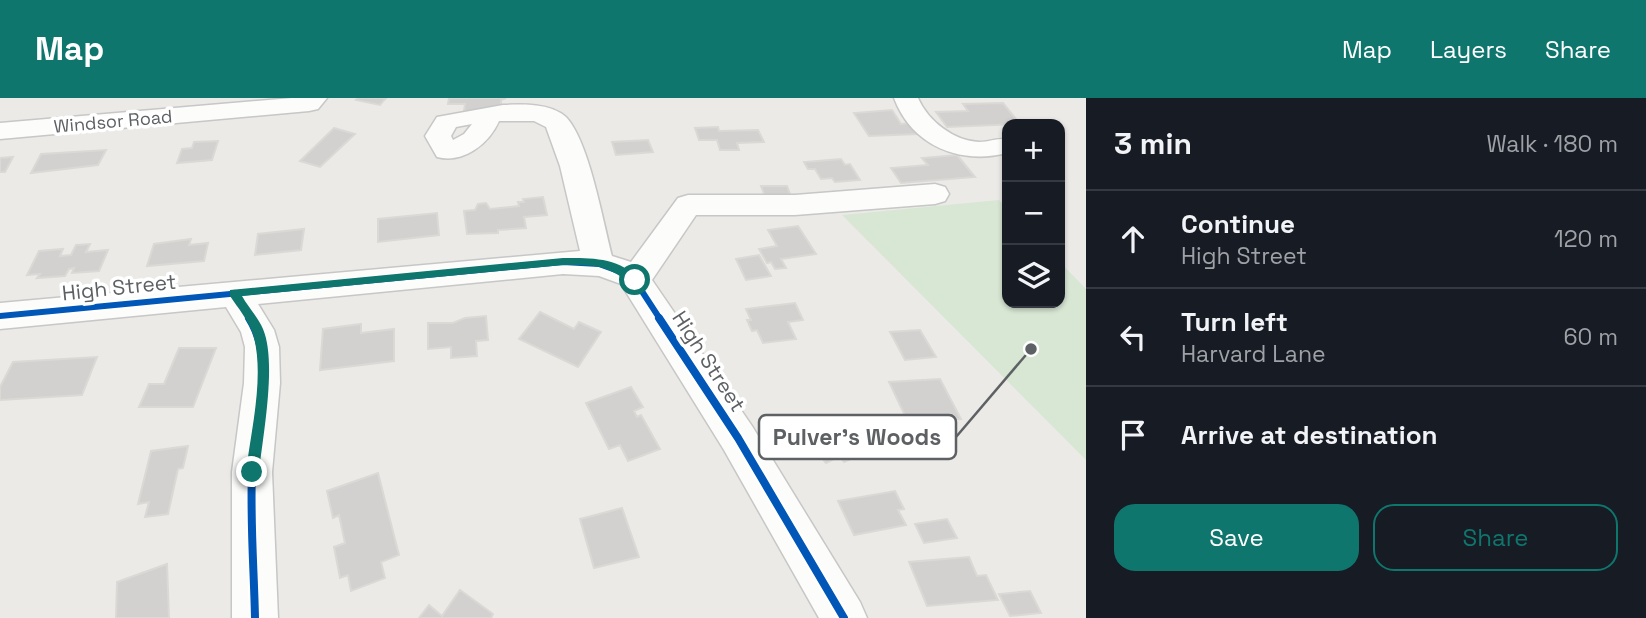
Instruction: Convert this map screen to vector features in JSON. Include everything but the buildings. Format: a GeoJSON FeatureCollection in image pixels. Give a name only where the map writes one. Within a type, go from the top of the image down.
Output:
{"type":"FeatureCollection","features":[{"type":"Feature","properties":{"kind":"street"},"geometry":{"type":"LineString","coordinates":[[107,121],[117,98]]}},
{"type":"Feature","properties":{"kind":"street"},"geometry":{"type":"LineString","coordinates":[[906,98],[910,109],[943,140],[972,150],[1002,146]]}},
{"type":"Feature","properties":{"kind":"street","name":"Windsor Road"},"geometry":{"type":"LineString","coordinates":[[0,131],[312,101]]}},
{"type":"Feature","properties":{"kind":"street"},"geometry":{"type":"LineString","coordinates":[[488,115],[540,114],[556,122],[566,140],[597,262]]}},
{"type":"Feature","properties":{"kind":"street"},"geometry":{"type":"LineString","coordinates":[[635,280],[688,205],[795,205],[935,194]]}},
{"type":"Feature","properties":{"kind":"street","name":"High Street"},"geometry":{"type":"LineString","coordinates":[[0,316],[563,262],[597,262],[614,266],[635,280],[738,438],[845,618]]}},
{"type":"Feature","properties":{"kind":"street"},"geometry":{"type":"LineString","coordinates":[[234,293],[257,330],[261,347],[262,383],[252,472],[255,618]]}},
{"type":"Feature","properties":{"kind":"green space"},"geometry":{"type":"Polygon","coordinates":[[[999,200],[1002,203],[1002,308],[1065,308],[1065,267],[1086,289],[1086,460],[842,215],[999,200]]]}},
{"type":"Feature","properties":{"kind":"cycle path"},"geometry":{"type":"LineString","coordinates":[[0,316],[563,262],[591,263],[615,268],[632,276],[738,438],[844,618]]}},
{"type":"Feature","properties":{"kind":"cycle path"},"geometry":{"type":"LineString","coordinates":[[234,293],[257,330],[262,347],[262,383],[252,472],[255,618]]}},
{"type":"Feature","properties":{"kind":"place","name":"Pulver's Woods"},"geometry":{"type":"Point","coordinates":[1031,349]}},
{"type":"Feature","properties":{"kind":"route"},"geometry":{"type":"LineString","coordinates":[[252,472],[262,383],[261,347],[257,330],[234,293],[563,262],[597,262],[614,266],[635,280]]}}]}
